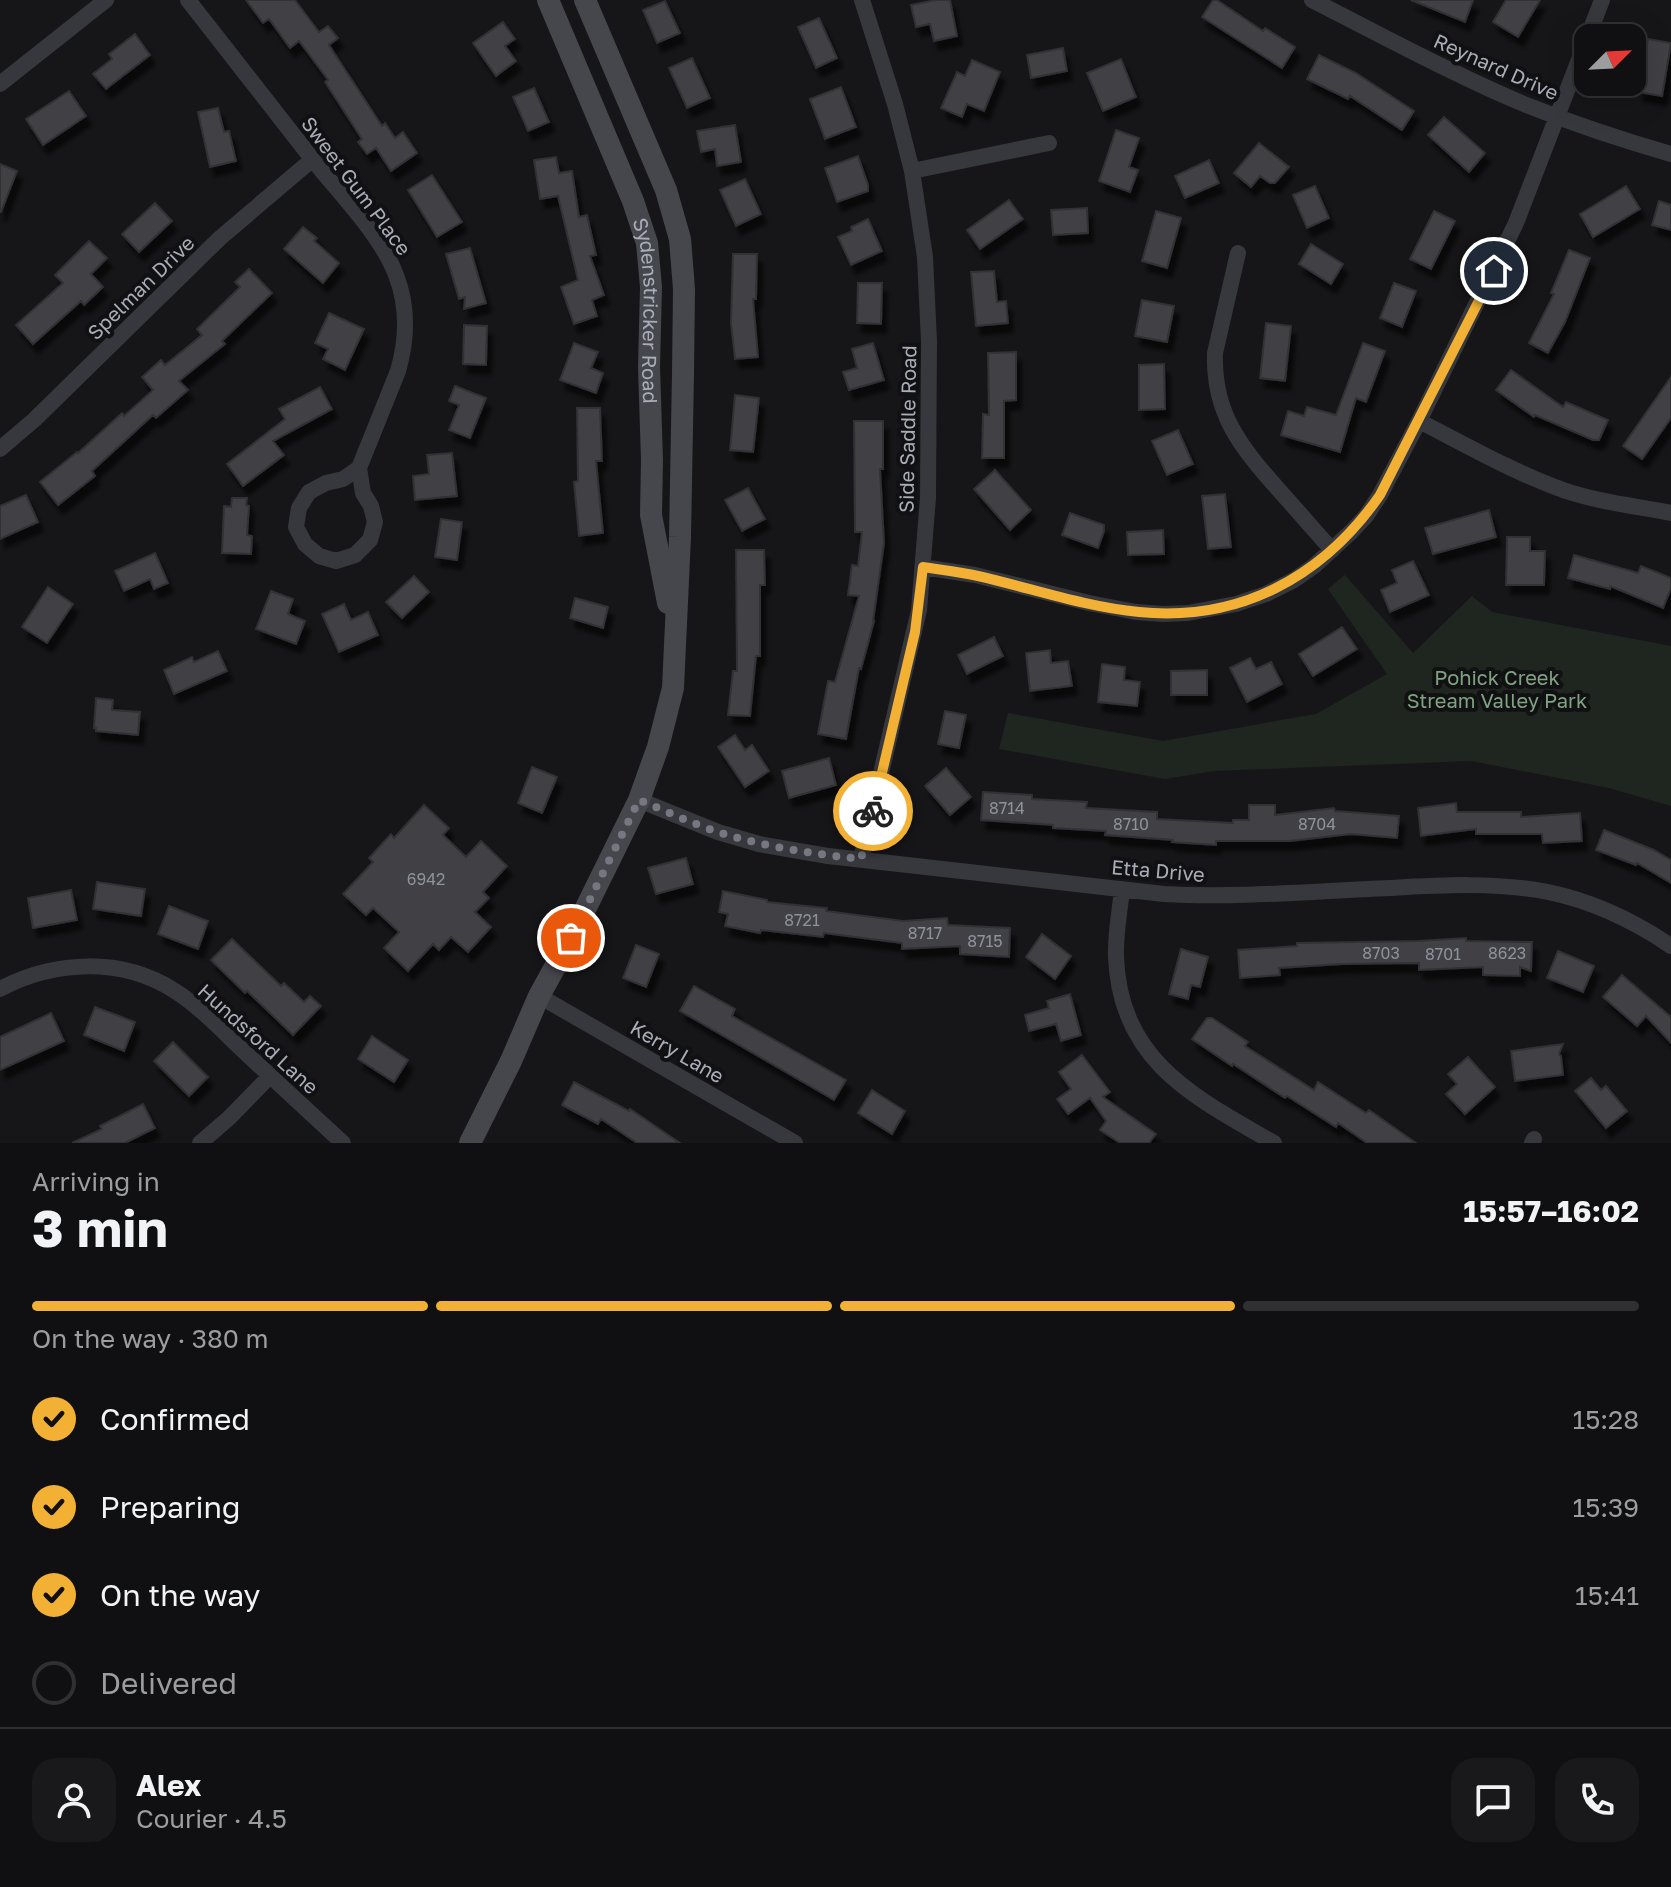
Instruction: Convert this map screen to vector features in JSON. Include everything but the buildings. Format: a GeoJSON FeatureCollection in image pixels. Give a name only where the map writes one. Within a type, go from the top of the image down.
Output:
{"type":"FeatureCollection","features":[{"type":"Feature","properties":{"kind":"main road","name":"Sydenstricker Road"},"geometry":{"type":"LineString","coordinates":[[548,0],[628,187],[647,243],[651,287],[651,515],[674,640]]}},
{"type":"Feature","properties":{"kind":"main road","name":"Sydenstricker Road"},"geometry":{"type":"LineString","coordinates":[[470,1143],[539,996],[639,800],[658,747],[673,688],[684,345],[680,239],[666,190],[585,0]]}},
{"type":"Feature","properties":{"kind":"street"},"geometry":{"type":"LineString","coordinates":[[0,84],[106,0]]}},
{"type":"Feature","properties":{"kind":"street","name":"Sweet Gum Place"},"geometry":{"type":"LineString","coordinates":[[188,0],[383,249],[397,276],[404,310],[405,340],[398,371],[359,468]]}},
{"type":"Feature","properties":{"kind":"street","name":"Side Saddle Road"},"geometry":{"type":"LineString","coordinates":[[861,859],[915,632],[928,498],[929,341],[925,257],[912,171],[895,104],[862,0]]}},
{"type":"Feature","properties":{"kind":"street","name":"Reynard Drive"},"geometry":{"type":"LineString","coordinates":[[1312,0],[1526,104],[1620,139],[1671,154]]}},
{"type":"Feature","properties":{"kind":"street"},"geometry":{"type":"LineString","coordinates":[[923,567],[975,575],[1136,612],[1188,613],[1236,604],[1266,594],[1294,580],[1332,550],[1366,516],[1419,421],[1516,223],[1602,0]]}},
{"type":"Feature","properties":{"kind":"street"},"geometry":{"type":"LineString","coordinates":[[912,171],[1049,143]]}},
{"type":"Feature","properties":{"kind":"street","name":"Spelman Drive"},"geometry":{"type":"LineString","coordinates":[[0,449],[34,420],[220,238],[313,159]]}},
{"type":"Feature","properties":{"kind":"street"},"geometry":{"type":"LineString","coordinates":[[1238,253],[1215,353],[1216,382],[1222,405],[1232,430],[1244,448],[1332,550]]}},
{"type":"Feature","properties":{"kind":"street"},"geometry":{"type":"LineString","coordinates":[[1419,421],[1503,464],[1565,491],[1671,513]]}},
{"type":"Feature","properties":{"kind":"street"},"geometry":{"type":"LineString","coordinates":[[359,468],[363,493],[371,506],[375,522],[370,540],[355,555],[336,561],[319,556],[305,544],[296,527],[299,508],[309,492],[343,479],[359,468]]}},
{"type":"Feature","properties":{"kind":"street","name":"Etta Drive"},"geometry":{"type":"LineString","coordinates":[[639,800],[718,832],[759,844],[828,856],[1164,894],[1207,896],[1463,884],[1524,888],[1602,909],[1671,946]]}},
{"type":"Feature","properties":{"kind":"street"},"geometry":{"type":"LineString","coordinates":[[1122,889],[1117,972],[1126,1012],[1141,1041],[1161,1067],[1183,1088],[1271,1142]]}},
{"type":"Feature","properties":{"kind":"street","name":"Hundsford Lane"},"geometry":{"type":"LineString","coordinates":[[0,989],[34,974],[58,968],[86,966],[146,976],[193,1005],[343,1143]]}},
{"type":"Feature","properties":{"kind":"street","name":"Kerry Lane"},"geometry":{"type":"LineString","coordinates":[[539,996],[795,1143]]}},
{"type":"Feature","properties":{"kind":"street"},"geometry":{"type":"LineString","coordinates":[[200,1143],[270,1076]]}},
{"type":"Feature","properties":{"kind":"green space","name":"Pohick Creek Stream Valley Park"},"geometry":{"type":"Polygon","coordinates":[[[1345,575],[1413,653],[1472,596],[1492,612],[1671,646],[1671,806],[1609,788],[1471,761],[1214,771],[1165,779],[999,749],[1008,713],[1163,741],[1316,714],[1387,674],[1328,589],[1345,575]]]}},
{"type":"Feature","properties":{"kind":"way so far"},"geometry":{"type":"LineString","coordinates":[[571,938],[639,800],[718,832],[759,844],[861,859],[873,811]]}},
{"type":"Feature","properties":{"kind":"route"},"geometry":{"type":"LineString","coordinates":[[873,811],[915,632],[923,567],[975,575],[1089,603],[1163,614],[1210,610],[1236,604],[1294,580],[1351,532],[1380,495],[1494,271]]}}]}
